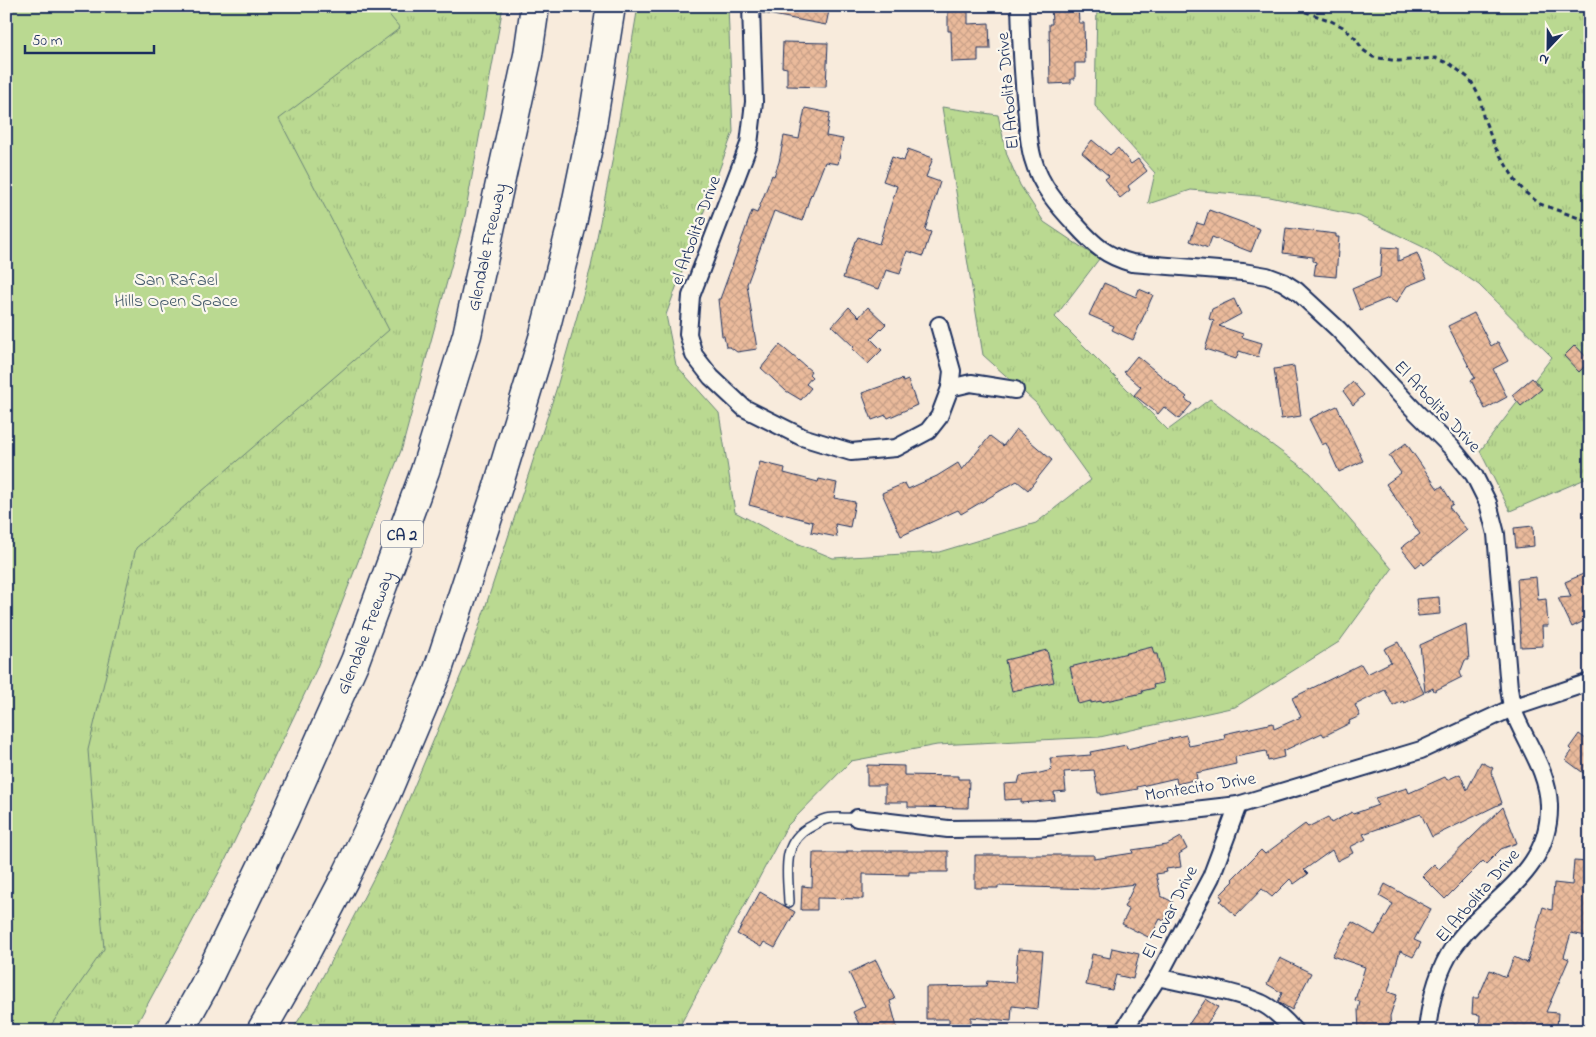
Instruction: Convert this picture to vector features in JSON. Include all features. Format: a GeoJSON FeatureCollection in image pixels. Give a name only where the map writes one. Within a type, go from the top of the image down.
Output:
{"type":"FeatureCollection","features":[{"type":"Feature","properties":{"kind":"highway","name":"Glendale Freeway"},"geometry":{"type":"LineString","coordinates":[[179,1031],[204,986],[284,820],[355,661],[425,471],[467,335],[528,55],[535,6]]}},
{"type":"Feature","properties":{"kind":"highway"},"geometry":{"type":"LineString","coordinates":[[261,1031],[304,956],[345,878],[386,794],[436,673],[496,493],[543,338],[572,224],[591,132],[611,6]]}},
{"type":"Feature","properties":{"kind":"street","name":"el Arbolita Drive"},"geometry":{"type":"LineString","coordinates":[[751,6],[754,102],[749,144],[691,296],[688,334],[694,355],[710,377],[744,408],[802,437],[851,452],[896,448],[928,432],[939,417],[950,388],[952,371],[939,325]]}},
{"type":"Feature","properties":{"kind":"street","name":"El Arbolita Drive"},"geometry":{"type":"LineString","coordinates":[[1020,6],[1024,87],[1032,158],[1040,177],[1052,197],[1089,240],[1103,252],[1117,259],[1132,263],[1243,272],[1267,276],[1283,282],[1297,291],[1338,329],[1452,448],[1472,472],[1488,503],[1496,534],[1512,708],[1547,784],[1549,808],[1546,837],[1533,863],[1519,880],[1474,923],[1454,947],[1445,962],[1440,976],[1430,1008],[1427,1031]]}},
{"type":"Feature","properties":{"kind":"street"},"geometry":{"type":"LineString","coordinates":[[950,388],[971,383],[1015,390]]}},
{"type":"Feature","properties":{"kind":"street","name":"Montecito Drive"},"geometry":{"type":"LineString","coordinates":[[857,818],[948,829],[1037,828],[1238,805],[1421,750],[1512,708],[1590,682]]}},
{"type":"Feature","properties":{"kind":"street","name":"El Tovar Drive"},"geometry":{"type":"LineString","coordinates":[[1123,1031],[1158,977],[1211,877],[1238,805]]}},
{"type":"Feature","properties":{"kind":"street"},"geometry":{"type":"LineString","coordinates":[[1158,977],[1232,994],[1262,1004],[1289,1024],[1294,1031]]}},
{"type":"Feature","properties":{"kind":"lane"},"geometry":{"type":"LineString","coordinates":[[789,902],[788,857],[794,840],[806,829],[826,819],[857,818]]}},
{"type":"Feature","properties":{"kind":"path"},"geometry":{"type":"LineString","coordinates":[[1288,6],[1329,20],[1343,27],[1355,38],[1363,50],[1373,57],[1398,61],[1435,58],[1450,64],[1470,80],[1480,100],[1483,116],[1495,148],[1517,183],[1540,204],[1590,222]]}},
{"type":"Feature","properties":{"kind":"green space"},"geometry":{"type":"Polygon","coordinates":[[[6,6],[503,6],[465,215],[402,448],[316,670],[223,865],[133,1031],[6,1031],[6,6]]]}},
{"type":"Feature","properties":{"kind":"green space","name":"San Rafael Hills Open Space"},"geometry":{"type":"Polygon","coordinates":[[[6,6],[382,6],[400,28],[279,119],[389,330],[136,548],[88,750],[104,949],[47,1031],[6,1031],[6,6]]]}},
{"type":"Feature","properties":{"kind":"green space"},"geometry":{"type":"Polygon","coordinates":[[[638,6],[728,6],[733,132],[666,315],[676,365],[719,413],[735,512],[780,536],[833,558],[939,552],[1036,523],[1091,480],[1036,403],[983,355],[942,107],[998,115],[1007,155],[1020,185],[1044,222],[1099,259],[1055,317],[1168,430],[1210,399],[1310,473],[1392,569],[1339,642],[1235,707],[1100,737],[937,745],[851,761],[787,826],[677,1031],[292,1031],[309,1003],[384,858],[471,651],[556,390],[591,267],[612,162],[638,6]]]}},
{"type":"Feature","properties":{"kind":"green space"},"geometry":{"type":"Polygon","coordinates":[[[1097,6],[1590,6],[1590,477],[1510,511],[1480,451],[1552,357],[1479,285],[1423,247],[1359,216],[1270,197],[1191,190],[1148,204],[1155,173],[1095,106],[1097,6]]]}},
{"type":"Feature","properties":{"kind":"building"},"geometry":{"type":"Polygon","coordinates":[[[763,6],[830,6],[826,25],[762,13],[763,6]]]}},
{"type":"Feature","properties":{"kind":"building"},"geometry":{"type":"Polygon","coordinates":[[[1051,6],[1078,6],[1079,23],[1084,23],[1085,63],[1075,63],[1075,79],[1071,79],[1071,83],[1050,84],[1049,24],[1052,24],[1051,6]]]}},
{"type":"Feature","properties":{"kind":"building"},"geometry":{"type":"Polygon","coordinates":[[[948,10],[968,10],[968,24],[989,23],[990,49],[978,49],[978,61],[952,62],[951,31],[948,31],[948,10]]]}},
{"type":"Feature","properties":{"kind":"building"},"geometry":{"type":"Polygon","coordinates":[[[783,42],[828,43],[826,87],[787,86],[787,68],[782,67],[783,42]]]}},
{"type":"Feature","properties":{"kind":"building"},"geometry":{"type":"Polygon","coordinates":[[[805,108],[830,113],[826,136],[843,139],[838,164],[825,162],[802,221],[774,211],[747,284],[757,349],[737,352],[730,347],[726,347],[724,336],[722,336],[718,299],[720,299],[752,211],[757,213],[772,175],[774,176],[784,136],[799,139],[805,108]]]}},
{"type":"Feature","properties":{"kind":"building"},"geometry":{"type":"Polygon","coordinates":[[[1092,140],[1110,155],[1118,148],[1131,164],[1138,159],[1147,171],[1128,186],[1130,190],[1120,198],[1105,179],[1109,176],[1082,153],[1092,140]]]}},
{"type":"Feature","properties":{"kind":"building"},"geometry":{"type":"Polygon","coordinates":[[[908,149],[933,158],[926,177],[940,182],[925,230],[931,232],[923,256],[907,251],[900,274],[886,270],[879,289],[843,278],[858,237],[879,244],[897,186],[883,181],[892,157],[904,161],[908,149]]]}},
{"type":"Feature","properties":{"kind":"building"},"geometry":{"type":"Polygon","coordinates":[[[1209,210],[1260,229],[1251,252],[1212,237],[1208,248],[1190,241],[1197,223],[1204,225],[1209,210]]]}},
{"type":"Feature","properties":{"kind":"building"},"geometry":{"type":"Polygon","coordinates":[[[1286,228],[1336,234],[1336,237],[1339,237],[1336,277],[1314,275],[1316,262],[1313,261],[1313,257],[1283,253],[1286,228]]]}},
{"type":"Feature","properties":{"kind":"building"},"geometry":{"type":"Polygon","coordinates":[[[1382,247],[1398,248],[1398,261],[1417,253],[1427,278],[1407,286],[1396,303],[1389,298],[1360,310],[1352,289],[1380,277],[1382,247]]]}},
{"type":"Feature","properties":{"kind":"building"},"geometry":{"type":"Polygon","coordinates":[[[1104,283],[1136,297],[1139,289],[1153,295],[1133,340],[1112,330],[1114,326],[1089,315],[1104,283]]]}},
{"type":"Feature","properties":{"kind":"building"},"geometry":{"type":"Polygon","coordinates":[[[1234,299],[1241,314],[1219,326],[1243,334],[1242,337],[1262,343],[1258,357],[1239,351],[1236,359],[1205,349],[1214,321],[1209,319],[1212,309],[1234,299]]]}},
{"type":"Feature","properties":{"kind":"building"},"geometry":{"type":"Polygon","coordinates":[[[849,307],[859,317],[868,307],[886,324],[871,339],[882,350],[868,364],[852,349],[854,347],[832,326],[849,307]]]}},
{"type":"Feature","properties":{"kind":"building"},"geometry":{"type":"Polygon","coordinates":[[[1474,313],[1491,346],[1498,342],[1508,361],[1493,369],[1507,397],[1485,409],[1471,380],[1475,378],[1448,326],[1474,313]]]}},
{"type":"Feature","properties":{"kind":"building"},"geometry":{"type":"Polygon","coordinates":[[[780,345],[811,371],[809,374],[812,377],[806,384],[811,388],[801,400],[786,391],[761,368],[780,345]]]}},
{"type":"Feature","properties":{"kind":"building"},"geometry":{"type":"Polygon","coordinates":[[[1575,345],[1590,361],[1579,372],[1564,356],[1575,345]]]}},
{"type":"Feature","properties":{"kind":"building"},"geometry":{"type":"Polygon","coordinates":[[[1137,356],[1187,397],[1185,399],[1192,404],[1179,419],[1164,407],[1158,414],[1134,395],[1141,387],[1124,372],[1137,356]]]}},
{"type":"Feature","properties":{"kind":"building"},"geometry":{"type":"Polygon","coordinates":[[[1294,366],[1301,416],[1281,419],[1274,369],[1294,366]]]}},
{"type":"Feature","properties":{"kind":"building"},"geometry":{"type":"Polygon","coordinates":[[[1532,378],[1542,389],[1521,406],[1512,395],[1532,378]]]}},
{"type":"Feature","properties":{"kind":"building"},"geometry":{"type":"Polygon","coordinates":[[[902,379],[903,382],[908,380],[917,405],[888,418],[886,415],[872,420],[862,393],[902,379]]]}},
{"type":"Feature","properties":{"kind":"building"},"geometry":{"type":"Polygon","coordinates":[[[1353,382],[1364,395],[1353,405],[1343,391],[1353,382]]]}},
{"type":"Feature","properties":{"kind":"building"},"geometry":{"type":"Polygon","coordinates":[[[1337,406],[1363,461],[1339,472],[1326,443],[1322,445],[1309,419],[1337,406]]]}},
{"type":"Feature","properties":{"kind":"building"},"geometry":{"type":"Polygon","coordinates":[[[1016,429],[1052,460],[1028,490],[1017,481],[961,514],[958,510],[901,536],[882,493],[905,483],[908,489],[937,476],[958,463],[962,470],[990,436],[1003,446],[1016,429]]]}},
{"type":"Feature","properties":{"kind":"building"},"geometry":{"type":"Polygon","coordinates":[[[1406,443],[1438,489],[1442,486],[1453,504],[1449,507],[1467,530],[1424,565],[1422,562],[1416,567],[1401,548],[1420,534],[1386,484],[1401,473],[1389,456],[1406,443]]]}},
{"type":"Feature","properties":{"kind":"building"},"geometry":{"type":"Polygon","coordinates":[[[760,462],[785,468],[784,473],[818,482],[819,479],[837,483],[834,498],[855,502],[850,527],[835,524],[837,537],[811,532],[813,522],[749,505],[760,462]]]}},
{"type":"Feature","properties":{"kind":"building"},"geometry":{"type":"Polygon","coordinates":[[[1533,526],[1534,546],[1516,548],[1514,528],[1533,526]]]}},
{"type":"Feature","properties":{"kind":"building"},"geometry":{"type":"Polygon","coordinates":[[[1590,571],[1590,618],[1572,627],[1558,598],[1571,597],[1565,582],[1590,571]]]}},
{"type":"Feature","properties":{"kind":"building"},"geometry":{"type":"Polygon","coordinates":[[[1536,577],[1538,600],[1546,599],[1548,626],[1542,626],[1543,646],[1521,647],[1517,579],[1536,577]]]}},
{"type":"Feature","properties":{"kind":"building"},"geometry":{"type":"Polygon","coordinates":[[[1439,597],[1440,614],[1418,616],[1416,599],[1439,597]]]}},
{"type":"Feature","properties":{"kind":"building"},"geometry":{"type":"Polygon","coordinates":[[[1466,624],[1469,660],[1465,660],[1460,673],[1462,677],[1434,691],[1433,688],[1425,692],[1420,645],[1466,624]]]}},
{"type":"Feature","properties":{"kind":"building"},"geometry":{"type":"Polygon","coordinates":[[[1398,642],[1424,693],[1393,706],[1385,690],[1355,705],[1360,716],[1349,721],[1350,723],[1324,736],[1322,733],[1283,751],[1284,757],[1268,761],[1266,751],[1235,757],[1236,764],[1196,773],[1197,779],[1177,784],[1176,778],[1137,787],[1138,789],[1101,795],[1101,793],[1098,793],[1094,770],[1064,772],[1066,791],[1054,792],[1055,800],[1021,803],[1021,799],[1005,800],[1004,784],[1018,783],[1020,776],[1052,770],[1050,758],[1091,755],[1090,752],[1126,745],[1127,749],[1186,735],[1189,746],[1225,739],[1224,734],[1273,723],[1274,729],[1301,717],[1292,698],[1361,664],[1367,674],[1391,662],[1384,649],[1398,642]]]}},
{"type":"Feature","properties":{"kind":"building"},"geometry":{"type":"Polygon","coordinates":[[[1152,647],[1154,654],[1157,654],[1163,683],[1153,685],[1154,688],[1142,691],[1143,693],[1101,702],[1091,703],[1091,701],[1078,704],[1070,667],[1152,647]]]}},
{"type":"Feature","properties":{"kind":"building"},"geometry":{"type":"Polygon","coordinates":[[[1047,650],[1054,682],[1012,691],[1005,660],[1047,650]]]}},
{"type":"Feature","properties":{"kind":"building"},"geometry":{"type":"Polygon","coordinates":[[[1579,734],[1590,742],[1590,778],[1566,760],[1572,751],[1569,748],[1579,734]]]}},
{"type":"Feature","properties":{"kind":"building"},"geometry":{"type":"Polygon","coordinates":[[[1481,762],[1493,768],[1491,772],[1502,803],[1432,837],[1421,814],[1363,834],[1366,839],[1350,847],[1353,853],[1337,861],[1332,850],[1304,870],[1308,874],[1294,884],[1290,879],[1272,897],[1262,889],[1236,916],[1220,901],[1223,899],[1220,895],[1234,881],[1232,879],[1261,850],[1265,854],[1305,824],[1308,827],[1328,817],[1331,823],[1352,812],[1353,814],[1378,805],[1375,798],[1407,788],[1409,793],[1445,777],[1447,780],[1460,774],[1467,790],[1481,762]]]}},
{"type":"Feature","properties":{"kind":"building"},"geometry":{"type":"Polygon","coordinates":[[[867,765],[904,766],[904,775],[958,776],[958,779],[969,779],[968,808],[908,807],[908,802],[885,802],[885,785],[867,785],[867,765]]]}},
{"type":"Feature","properties":{"kind":"building"},"geometry":{"type":"Polygon","coordinates":[[[1503,807],[1517,843],[1501,849],[1486,864],[1483,861],[1445,899],[1422,876],[1434,864],[1439,869],[1503,807]]]}},
{"type":"Feature","properties":{"kind":"building"},"geometry":{"type":"Polygon","coordinates":[[[1181,837],[1187,849],[1179,854],[1181,867],[1166,869],[1167,872],[1156,874],[1161,896],[1173,902],[1164,921],[1160,919],[1150,938],[1122,924],[1129,910],[1124,907],[1135,884],[1094,889],[998,886],[998,888],[975,888],[975,855],[1094,855],[1094,859],[1133,853],[1132,850],[1167,845],[1181,837]]]}},
{"type":"Feature","properties":{"kind":"building"},"geometry":{"type":"Polygon","coordinates":[[[847,851],[948,851],[948,872],[909,872],[909,875],[863,874],[863,899],[817,898],[817,910],[801,910],[802,886],[812,887],[813,853],[847,853],[847,851]]]}},
{"type":"Feature","properties":{"kind":"building"},"geometry":{"type":"Polygon","coordinates":[[[1574,861],[1590,862],[1590,923],[1586,936],[1571,933],[1564,957],[1569,959],[1546,1012],[1558,1013],[1557,1029],[1534,1027],[1533,1031],[1479,1031],[1480,1015],[1472,1014],[1473,998],[1478,998],[1490,970],[1506,977],[1514,957],[1527,963],[1543,907],[1552,910],[1554,883],[1572,885],[1574,861]]]}},
{"type":"Feature","properties":{"kind":"building"},"geometry":{"type":"Polygon","coordinates":[[[1385,884],[1431,909],[1414,940],[1421,943],[1413,957],[1400,951],[1388,992],[1397,995],[1390,1016],[1391,1031],[1359,1031],[1358,1010],[1360,1002],[1355,1000],[1365,967],[1332,956],[1352,922],[1375,935],[1393,904],[1379,896],[1385,884]]]}},
{"type":"Feature","properties":{"kind":"building"},"geometry":{"type":"Polygon","coordinates":[[[760,892],[795,912],[775,948],[764,942],[761,947],[737,934],[760,892]]]}},
{"type":"Feature","properties":{"kind":"building"},"geometry":{"type":"Polygon","coordinates":[[[1112,948],[1139,954],[1133,979],[1116,975],[1112,990],[1086,985],[1092,954],[1110,958],[1112,948]]]}},
{"type":"Feature","properties":{"kind":"building"},"geometry":{"type":"Polygon","coordinates":[[[1018,949],[1043,951],[1038,1009],[1012,1006],[1011,1021],[971,1017],[971,1031],[949,1031],[949,1019],[926,1019],[926,987],[986,986],[987,981],[1015,983],[1018,949]]]}},
{"type":"Feature","properties":{"kind":"building"},"geometry":{"type":"Polygon","coordinates":[[[1280,958],[1311,973],[1292,1010],[1278,1002],[1282,993],[1267,984],[1280,958]]]}},
{"type":"Feature","properties":{"kind":"building"},"geometry":{"type":"Polygon","coordinates":[[[876,960],[895,999],[890,1001],[898,1031],[870,1031],[868,1025],[861,1028],[853,1012],[865,1006],[849,973],[876,960]]]}},
{"type":"Feature","properties":{"kind":"building"},"geometry":{"type":"Polygon","coordinates":[[[1206,999],[1218,1007],[1202,1031],[1184,1031],[1206,999]]]}}]}
